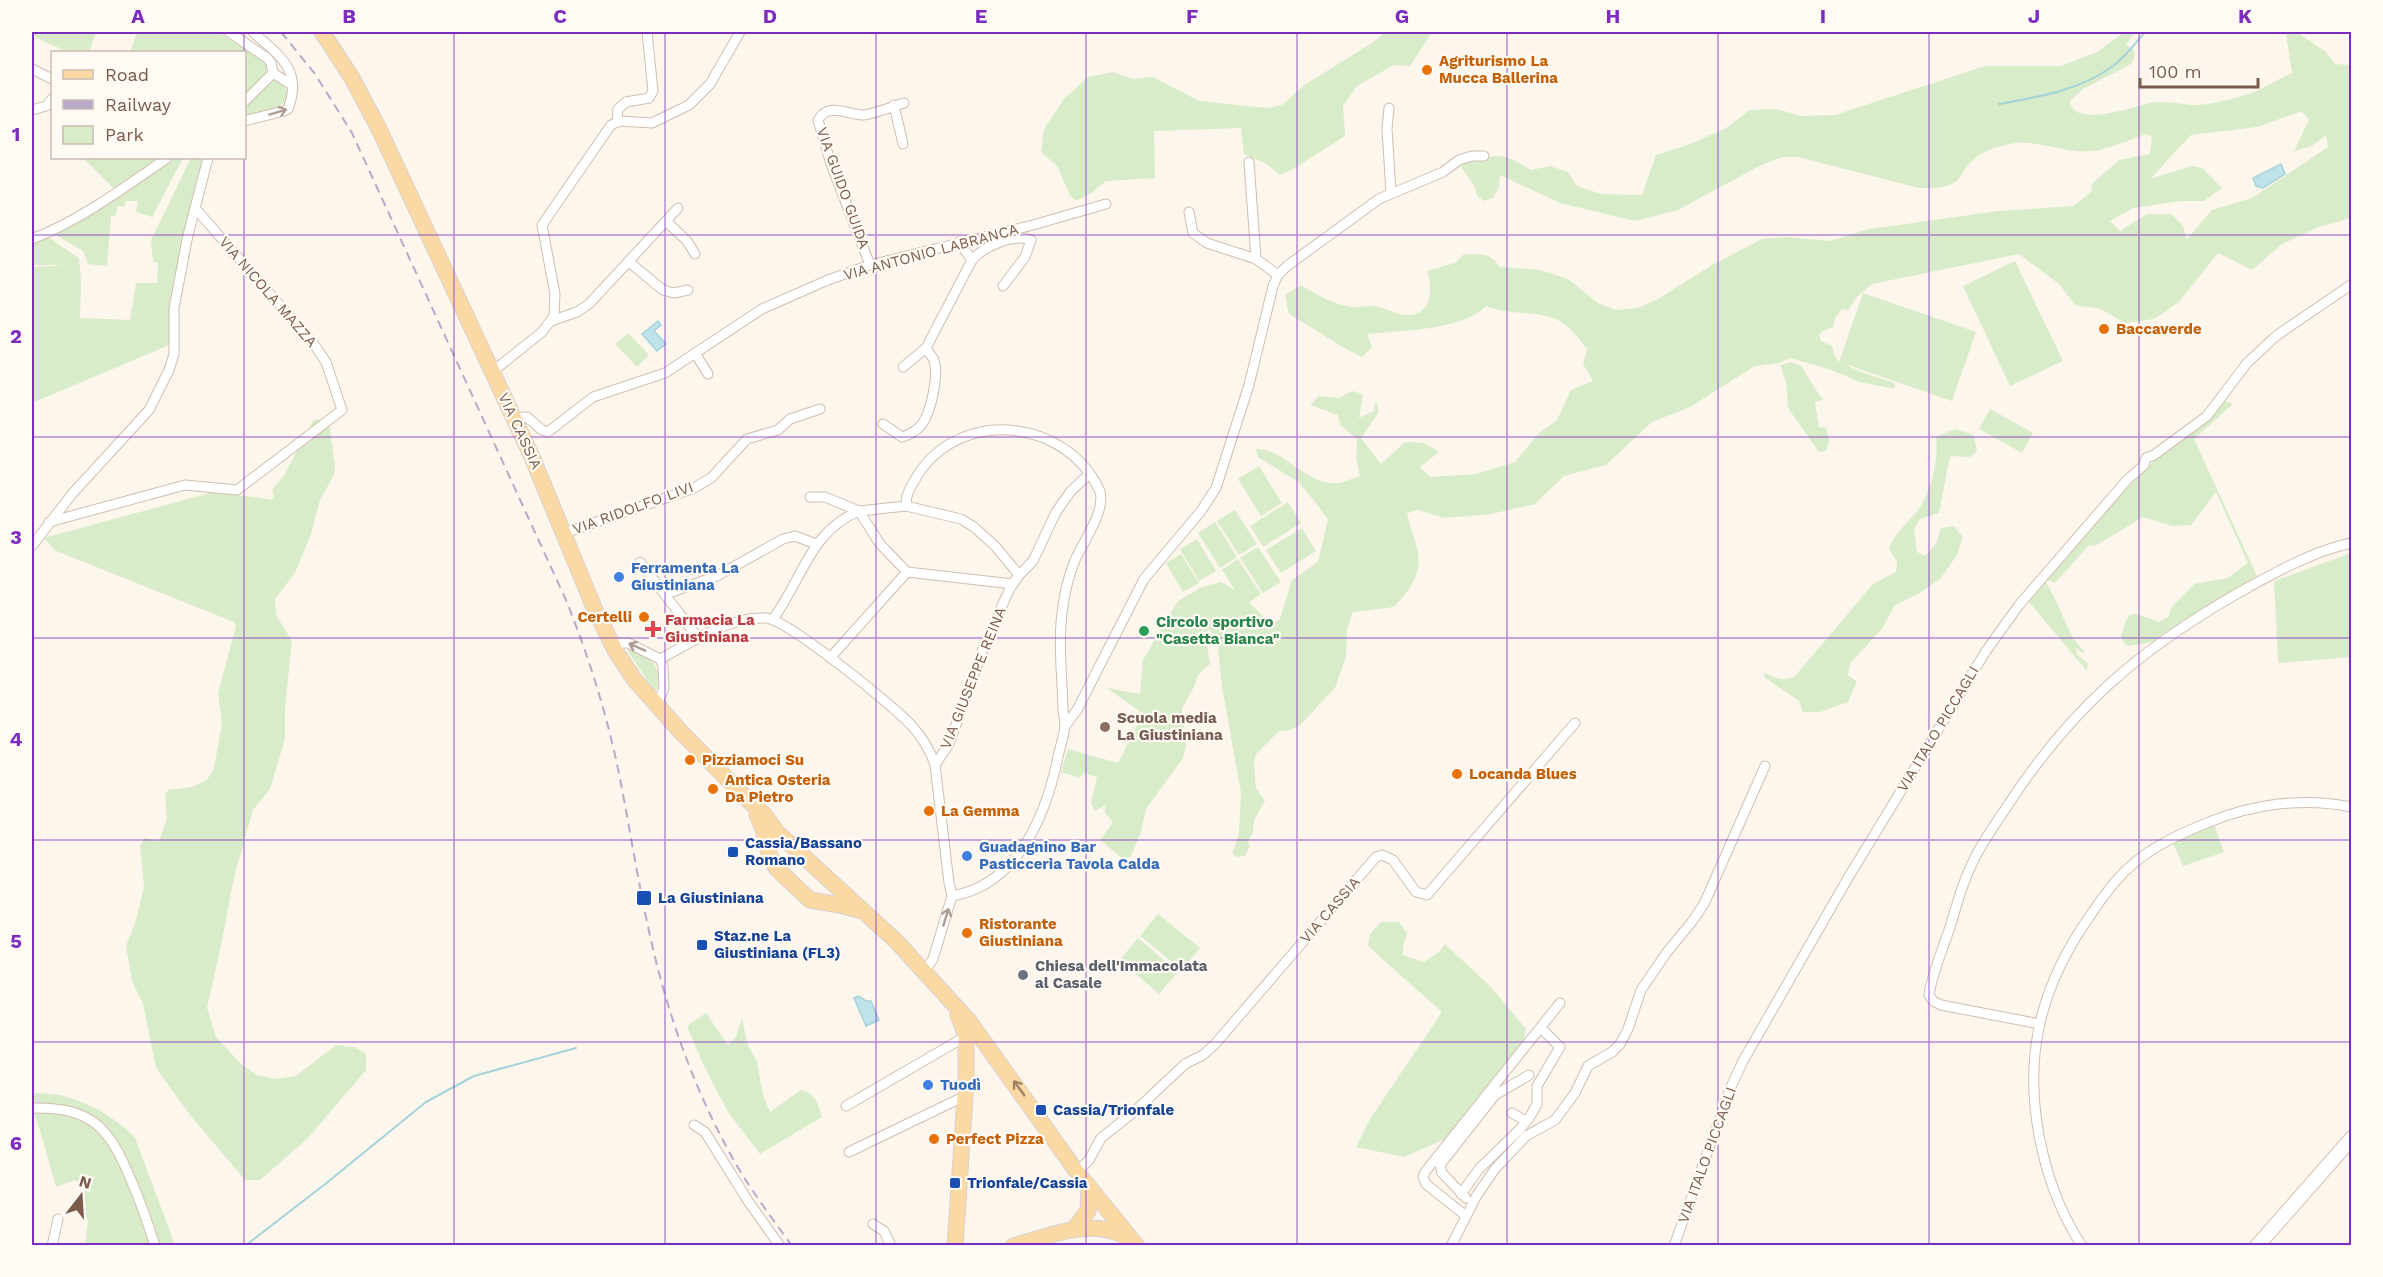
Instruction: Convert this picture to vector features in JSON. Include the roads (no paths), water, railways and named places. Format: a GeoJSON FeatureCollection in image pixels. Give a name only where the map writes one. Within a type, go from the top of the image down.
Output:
{"type":"FeatureCollection","features":[{"type":"Feature","properties":{"kind":"main road","name":"VIA CASSIA"},"geometry":{"type":"LineString","coordinates":[[322,32],[352,78],[379,129],[514,418],[595,610],[611,644],[626,668],[657,705],[752,804],[761,810],[772,827],[870,916],[924,971],[951,1002],[962,1023],[978,1039]]}},
{"type":"Feature","properties":{"kind":"main road","name":"VIA CASSIA"},"geometry":{"type":"LineString","coordinates":[[752,804],[776,868],[810,900],[845,906],[870,916]]}},
{"type":"Feature","properties":{"kind":"main road"},"geometry":{"type":"LineString","coordinates":[[772,861],[772,854],[777,846],[783,843],[790,844]]}},
{"type":"Feature","properties":{"kind":"main road"},"geometry":{"type":"LineString","coordinates":[[824,902],[833,892],[831,883]]}},
{"type":"Feature","properties":{"kind":"main road"},"geometry":{"type":"LineString","coordinates":[[955,1245],[966,1065],[978,1039],[1077,1172],[1134,1243]]}},
{"type":"Feature","properties":{"kind":"main road"},"geometry":{"type":"LineString","coordinates":[[1073,1230],[1088,1211],[1089,1187]]}},
{"type":"Feature","properties":{"kind":"main road"},"geometry":{"type":"LineString","coordinates":[[957,1226],[967,1245]]}},
{"type":"Feature","properties":{"kind":"main road"},"geometry":{"type":"LineString","coordinates":[[1013,1245],[1073,1230],[1105,1228],[1134,1243]]}},
{"type":"Feature","properties":{"kind":"street"},"geometry":{"type":"LineString","coordinates":[[229,32],[271,63],[273,73],[292,85]]}},
{"type":"Feature","properties":{"kind":"street"},"geometry":{"type":"LineString","coordinates":[[245,42],[254,32],[287,65],[292,76],[290,105],[284,111],[246,120]]}},
{"type":"Feature","properties":{"kind":"street"},"geometry":{"type":"LineString","coordinates":[[617,122],[618,109],[626,102],[649,98],[653,92],[647,32]]}},
{"type":"Feature","properties":{"kind":"street"},"geometry":{"type":"LineString","coordinates":[[492,372],[542,332],[551,321],[556,310],[555,294],[542,225],[611,125],[617,122],[652,123],[689,105],[710,84],[740,32]]}},
{"type":"Feature","properties":{"kind":"street"},"geometry":{"type":"LineString","coordinates":[[32,69],[51,78]]}},
{"type":"Feature","properties":{"kind":"street"},"geometry":{"type":"LineString","coordinates":[[246,100],[273,73]]}},
{"type":"Feature","properties":{"kind":"street"},"geometry":{"type":"LineString","coordinates":[[32,110],[46,106],[51,100]]}},
{"type":"Feature","properties":{"kind":"street","name":"VIA GUIDO GUIDA"},"geometry":{"type":"LineString","coordinates":[[870,265],[831,164],[818,120],[824,113],[833,110],[863,115],[899,104],[903,144]]}},
{"type":"Feature","properties":{"kind":"street"},"geometry":{"type":"LineString","coordinates":[[1389,108],[1387,129],[1391,193]]}},
{"type":"Feature","properties":{"kind":"street"},"geometry":{"type":"LineString","coordinates":[[1065,726],[1077,710],[1144,579],[1201,511],[1216,488],[1249,385],[1265,313],[1278,275],[1379,199],[1443,172],[1460,160],[1472,156],[1484,156]]}},
{"type":"Feature","properties":{"kind":"street"},"geometry":{"type":"LineString","coordinates":[[32,239],[114,195],[166,159]]}},
{"type":"Feature","properties":{"kind":"street"},"geometry":{"type":"LineString","coordinates":[[32,546],[49,522],[153,404],[174,354],[174,308],[208,159]]}},
{"type":"Feature","properties":{"kind":"street"},"geometry":{"type":"LineString","coordinates":[[1249,162],[1256,259]]}},
{"type":"Feature","properties":{"kind":"street","name":"VIA ANTONIO LABRANCA"},"geometry":{"type":"LineString","coordinates":[[514,418],[527,417],[542,430],[548,432],[593,397],[665,373],[762,309],[828,280],[870,265],[1033,225],[1106,204]]}},
{"type":"Feature","properties":{"kind":"street","name":"VIA NICOLA MAZZA"},"geometry":{"type":"LineString","coordinates":[[49,522],[185,485],[237,490],[342,410],[326,362],[301,327],[195,208]]}},
{"type":"Feature","properties":{"kind":"street"},"geometry":{"type":"LineString","coordinates":[[551,321],[577,312],[589,304],[678,208]]}},
{"type":"Feature","properties":{"kind":"street"},"geometry":{"type":"LineString","coordinates":[[1189,212],[1193,232],[1207,243],[1256,259],[1278,275]]}},
{"type":"Feature","properties":{"kind":"street"},"geometry":{"type":"LineString","coordinates":[[666,221],[687,241],[695,254]]}},
{"type":"Feature","properties":{"kind":"street"},"geometry":{"type":"LineString","coordinates":[[903,367],[926,348],[972,260],[980,251],[991,245],[1023,238],[1030,240],[1024,257],[1003,286]]}},
{"type":"Feature","properties":{"kind":"street"},"geometry":{"type":"LineString","coordinates":[[959,242],[972,260]]}},
{"type":"Feature","properties":{"kind":"street"},"geometry":{"type":"LineString","coordinates":[[629,262],[663,290],[674,293],[688,290]]}},
{"type":"Feature","properties":{"kind":"street","name":"VIA ITALO PICCAGLI"},"geometry":{"type":"LineString","coordinates":[[1674,1245],[1730,1089],[1743,1061],[1848,878],[1967,680],[2000,631],[2019,605],[2120,489],[2144,465],[2146,458],[2192,429],[2207,416],[2247,363],[2260,350],[2323,301],[2352,284]]}},
{"type":"Feature","properties":{"kind":"street"},"geometry":{"type":"LineString","coordinates":[[883,424],[903,436],[922,424],[929,407],[935,370],[934,360],[926,348]]}},
{"type":"Feature","properties":{"kind":"street"},"geometry":{"type":"LineString","coordinates":[[695,353],[708,374]]}},
{"type":"Feature","properties":{"kind":"street","name":"VIA RIDOLFO LIVI"},"geometry":{"type":"LineString","coordinates":[[564,533],[694,488],[711,478],[747,439],[776,431],[790,419],[820,409]]}},
{"type":"Feature","properties":{"kind":"street"},"geometry":{"type":"LineString","coordinates":[[906,506],[905,500],[911,487],[934,454],[957,439],[985,431],[1012,431],[1046,439],[1072,455],[1089,474],[1099,490],[1101,500],[1095,519],[1072,569],[1063,603],[1061,664],[1065,726],[1051,787],[1039,822],[1032,836],[1001,872],[984,885],[966,894],[952,896]]}},
{"type":"Feature","properties":{"kind":"street","name":"VIA GIUSEPPE REINA"},"geometry":{"type":"LineString","coordinates":[[935,765],[949,744],[983,649],[1013,584],[1033,561],[1056,512],[1071,491],[1089,474]]}},
{"type":"Feature","properties":{"kind":"street"},"geometry":{"type":"LineString","coordinates":[[810,497],[825,497],[858,510],[880,544],[907,572],[1013,584]]}},
{"type":"Feature","properties":{"kind":"street"},"geometry":{"type":"LineString","coordinates":[[773,620],[816,544],[838,521],[858,510],[906,506],[965,520],[996,547],[1019,575]]}},
{"type":"Feature","properties":{"kind":"street"},"geometry":{"type":"LineString","coordinates":[[666,594],[717,576],[790,537],[799,537],[816,544]]}},
{"type":"Feature","properties":{"kind":"street"},"geometry":{"type":"LineString","coordinates":[[2040,1024],[1941,1005],[1933,1001],[1929,995],[1968,873],[2004,811],[2039,759],[2067,726],[2110,682],[2157,645],[2191,621],[2259,581],[2327,550],[2352,543]]}},
{"type":"Feature","properties":{"kind":"street"},"geometry":{"type":"LineString","coordinates":[[640,562],[698,638]]}},
{"type":"Feature","properties":{"kind":"street"},"geometry":{"type":"LineString","coordinates":[[830,658],[907,572]]}},
{"type":"Feature","properties":{"kind":"street"},"geometry":{"type":"LineString","coordinates":[[660,659],[698,638],[748,620],[773,620],[789,628],[830,658],[911,725],[929,750],[935,765],[952,896],[933,959],[924,971]]}},
{"type":"Feature","properties":{"kind":"street"},"geometry":{"type":"LineString","coordinates":[[611,644],[628,643],[660,659],[663,666],[664,688],[657,705]]}},
{"type":"Feature","properties":{"kind":"street","name":"VIA CASSIA"},"geometry":{"type":"LineString","coordinates":[[1077,1172],[1089,1160],[1101,1138],[1134,1112],[1185,1064],[1203,1055],[1215,1044],[1376,857],[1382,855],[1391,858],[1416,892],[1427,895],[1575,723]]}},
{"type":"Feature","properties":{"kind":"street"},"geometry":{"type":"LineString","coordinates":[[1451,1245],[1472,1203],[1491,1173],[1524,1138],[1558,1116],[1577,1090],[1588,1066],[1612,1052],[1620,1044],[1628,1029],[1641,990],[1704,904],[1766,766]]}},
{"type":"Feature","properties":{"kind":"street"},"geometry":{"type":"LineString","coordinates":[[2082,1245],[2066,1219],[2053,1190],[2036,1120],[2033,1084],[2040,1024],[2055,977],[2071,944],[2122,874],[2146,853],[2188,831],[2250,808],[2293,803],[2352,807]]}},
{"type":"Feature","properties":{"kind":"street"},"geometry":{"type":"LineString","coordinates":[[1466,1216],[1426,1184],[1423,1180],[1425,1172],[1560,1003]]}},
{"type":"Feature","properties":{"kind":"street"},"geometry":{"type":"LineString","coordinates":[[1461,1194],[1479,1169],[1526,1121],[1537,1104],[1539,1093],[1537,1086],[1560,1047],[1545,1032]]}},
{"type":"Feature","properties":{"kind":"street"},"geometry":{"type":"LineString","coordinates":[[966,1065],[978,1039]]}},
{"type":"Feature","properties":{"kind":"street"},"geometry":{"type":"LineString","coordinates":[[846,1106],[978,1039]]}},
{"type":"Feature","properties":{"kind":"street"},"geometry":{"type":"LineString","coordinates":[[1472,1203],[1442,1173],[1440,1165],[1495,1095],[1529,1075]]}},
{"type":"Feature","properties":{"kind":"street"},"geometry":{"type":"LineString","coordinates":[[849,1152],[965,1096]]}},
{"type":"Feature","properties":{"kind":"street"},"geometry":{"type":"LineString","coordinates":[[32,1108],[65,1110],[91,1120],[103,1128],[118,1148],[144,1211],[155,1245]]}},
{"type":"Feature","properties":{"kind":"street"},"geometry":{"type":"LineString","coordinates":[[1512,1113],[1526,1121]]}},
{"type":"Feature","properties":{"kind":"street"},"geometry":{"type":"LineString","coordinates":[[694,1125],[705,1132],[748,1201],[780,1245]]}},
{"type":"Feature","properties":{"kind":"street"},"geometry":{"type":"LineString","coordinates":[[2257,1245],[2352,1138]]}},
{"type":"Feature","properties":{"kind":"street"},"geometry":{"type":"LineString","coordinates":[[52,1245],[58,1219]]}},
{"type":"Feature","properties":{"kind":"street"},"geometry":{"type":"LineString","coordinates":[[873,1224],[884,1231],[891,1245]]}},
{"type":"Feature","properties":{"kind":"water"},"geometry":{"type":"Polygon","coordinates":[[[2281,164],[2285,174],[2263,188],[2256,186],[2253,178],[2281,164]]]}},
{"type":"Feature","properties":{"kind":"water"},"geometry":{"type":"Polygon","coordinates":[[[658,321],[661,325],[654,331],[666,344],[657,351],[642,334],[658,321]]]}},
{"type":"Feature","properties":{"kind":"water"},"geometry":{"type":"Polygon","coordinates":[[[859,996],[866,1001],[871,1001],[879,1020],[866,1026],[854,998],[859,996]]]}},
{"type":"Feature","properties":{"kind":"waterway"},"geometry":{"type":"LineString","coordinates":[[1999,104],[2059,91],[2087,81],[2117,62],[2145,32]]}},
{"type":"Feature","properties":{"kind":"waterway"},"geometry":{"type":"LineString","coordinates":[[245,1246],[426,1102],[474,1076],[576,1048]]}},
{"type":"Feature","properties":{"kind":"railway"},"geometry":{"type":"LineString","coordinates":[[281,32],[315,74],[352,133],[566,600],[589,662],[608,726],[650,936],[679,1038],[696,1084],[728,1150],[752,1190],[792,1246]]}},
{"type":"Feature","properties":{"kind":"place","name":"Agriturismo La Mucca Ballerina"},"geometry":{"type":"Point","coordinates":[1427,70]}},
{"type":"Feature","properties":{"kind":"place","name":"Baccaverde"},"geometry":{"type":"Point","coordinates":[2104,329]}},
{"type":"Feature","properties":{"kind":"place","name":"Ferramenta La Giustiniana"},"geometry":{"type":"Point","coordinates":[619,577]}},
{"type":"Feature","properties":{"kind":"place","name":"Certelli"},"geometry":{"type":"Point","coordinates":[644,617]}},
{"type":"Feature","properties":{"kind":"place","name":"Farmacia La Giustiniana"},"geometry":{"type":"Point","coordinates":[653,629]}},
{"type":"Feature","properties":{"kind":"place","name":"Circolo sportivo \"Casetta Bianca\""},"geometry":{"type":"Point","coordinates":[1144,631]}},
{"type":"Feature","properties":{"kind":"place","name":"Scuola media La Giustiniana"},"geometry":{"type":"Point","coordinates":[1105,727]}},
{"type":"Feature","properties":{"kind":"place","name":"Pizziamoci Su"},"geometry":{"type":"Point","coordinates":[690,760]}},
{"type":"Feature","properties":{"kind":"place","name":"Locanda Blues"},"geometry":{"type":"Point","coordinates":[1457,774]}},
{"type":"Feature","properties":{"kind":"place","name":"Antica Osteria Da Pietro"},"geometry":{"type":"Point","coordinates":[713,789]}},
{"type":"Feature","properties":{"kind":"place","name":"La Gemma"},"geometry":{"type":"Point","coordinates":[929,811]}},
{"type":"Feature","properties":{"kind":"place","name":"Cassia/Bassano Romano"},"geometry":{"type":"Point","coordinates":[733,852]}},
{"type":"Feature","properties":{"kind":"place","name":"Guadagnino Bar Pasticceria Tavola Calda"},"geometry":{"type":"Point","coordinates":[967,856]}},
{"type":"Feature","properties":{"kind":"place","name":"La Giustiniana"},"geometry":{"type":"Point","coordinates":[644,898]}},
{"type":"Feature","properties":{"kind":"place","name":"Ristorante Giustiniana"},"geometry":{"type":"Point","coordinates":[967,933]}},
{"type":"Feature","properties":{"kind":"place","name":"Staz.ne La Giustiniana (FL3)"},"geometry":{"type":"Point","coordinates":[702,945]}},
{"type":"Feature","properties":{"kind":"place","name":"Chiesa dell'Immacolata al Casale"},"geometry":{"type":"Point","coordinates":[1023,975]}},
{"type":"Feature","properties":{"kind":"place","name":"Tuodì"},"geometry":{"type":"Point","coordinates":[928,1085]}},
{"type":"Feature","properties":{"kind":"place","name":"Cassia/Trionfale"},"geometry":{"type":"Point","coordinates":[1041,1110]}},
{"type":"Feature","properties":{"kind":"place","name":"Perfect Pizza"},"geometry":{"type":"Point","coordinates":[934,1139]}},
{"type":"Feature","properties":{"kind":"place","name":"Trionfale/Cassia"},"geometry":{"type":"Point","coordinates":[955,1183]}}]}
